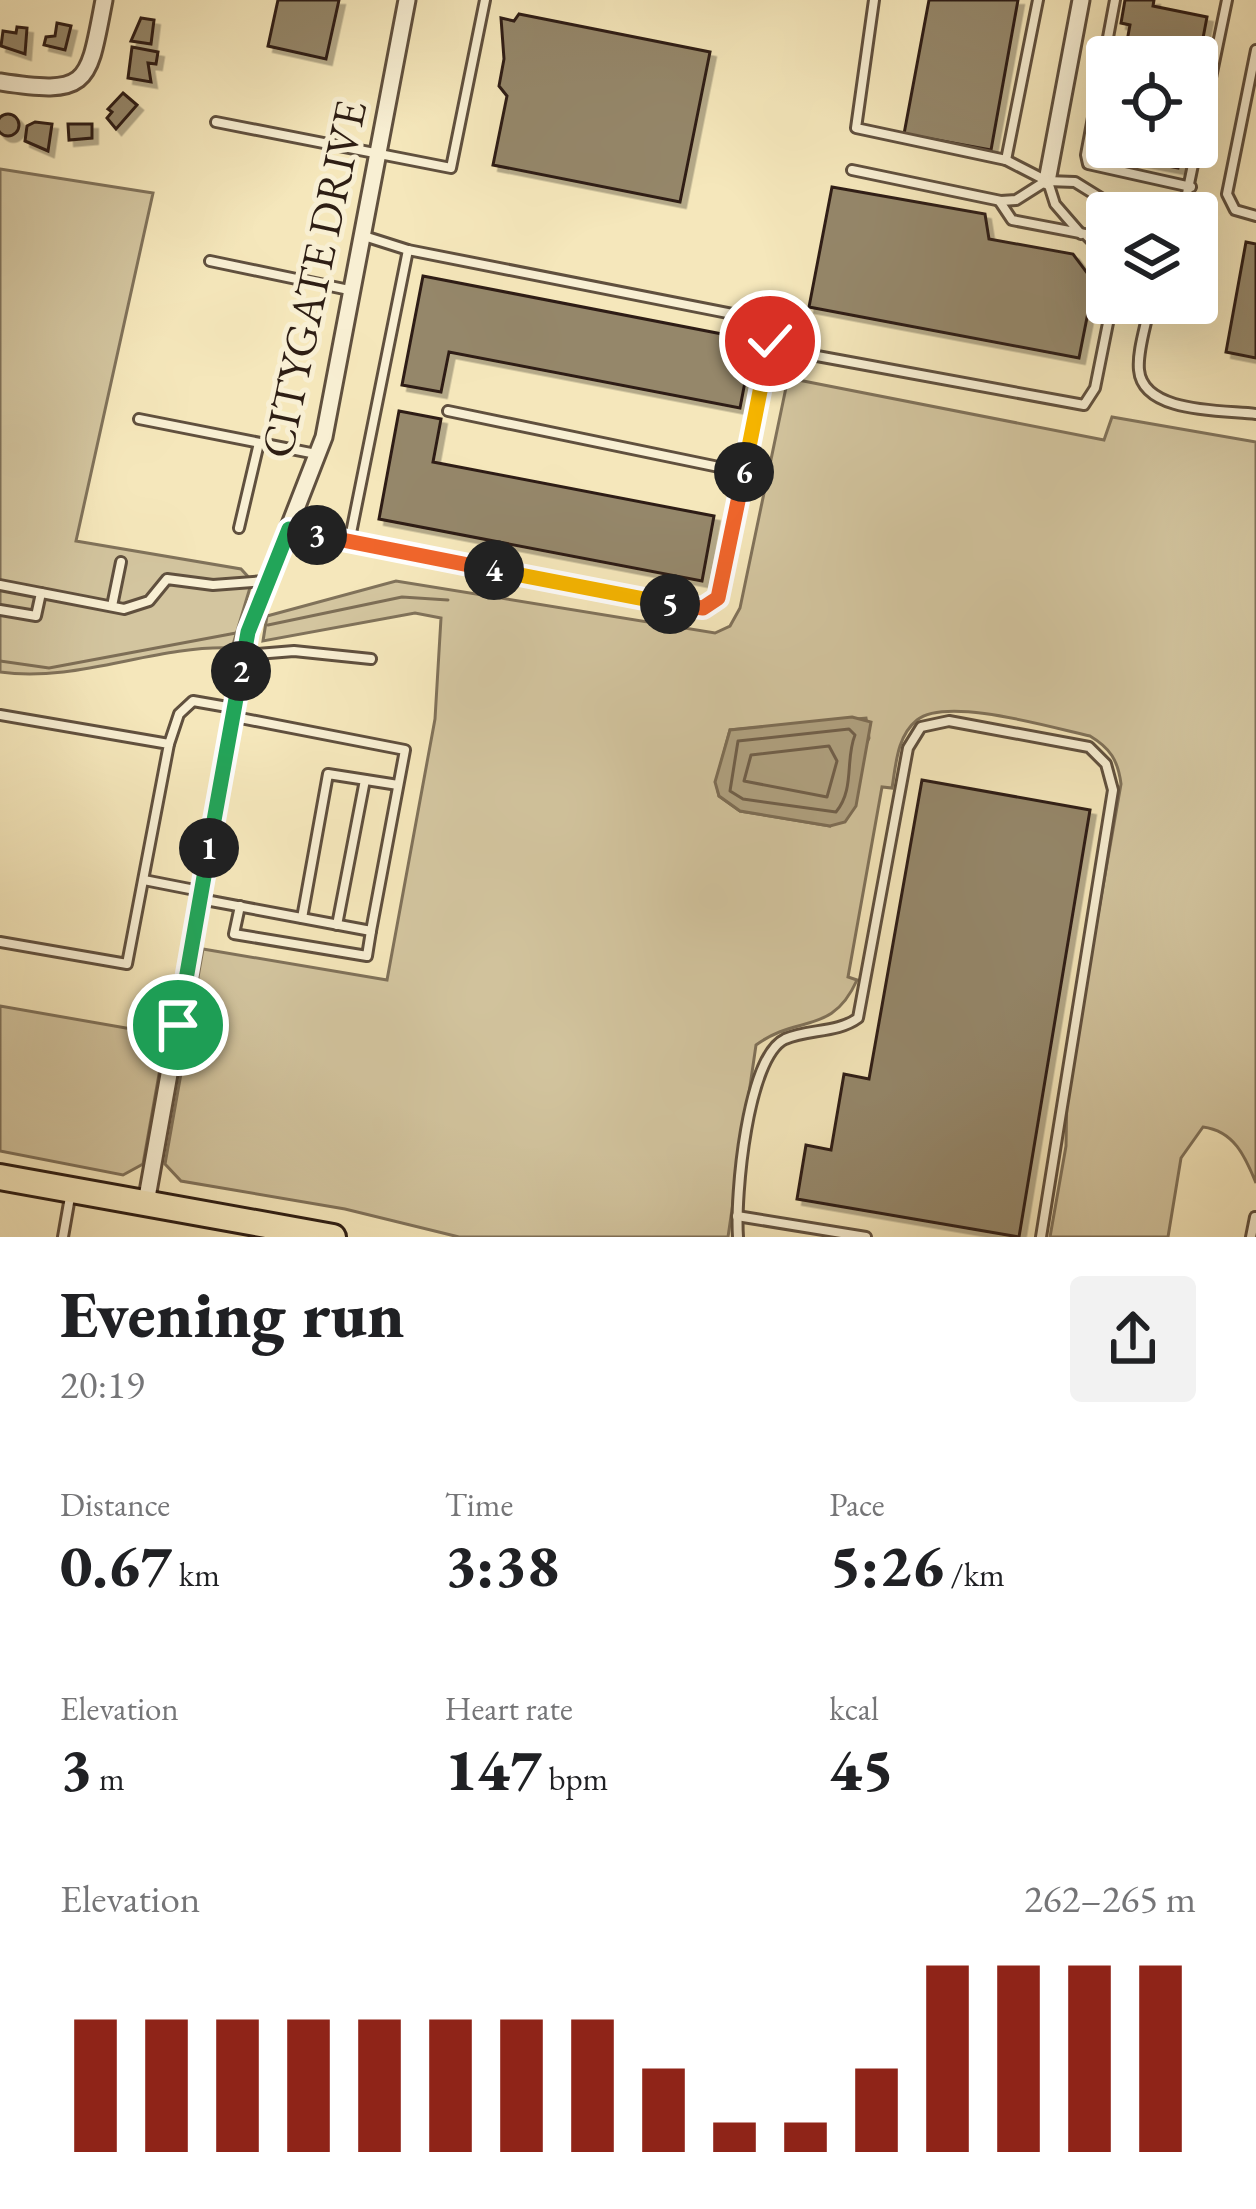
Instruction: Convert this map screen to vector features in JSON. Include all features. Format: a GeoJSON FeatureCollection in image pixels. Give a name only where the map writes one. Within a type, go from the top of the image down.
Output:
{"type":"FeatureCollection","features":[{"type":"Feature","properties":{"kind":"main road"},"geometry":{"type":"LineString","coordinates":[[0,1177],[146,1203],[239,1228],[333,1237]]}},
{"type":"Feature","properties":{"kind":"street"},"geometry":{"type":"LineString","coordinates":[[0,82],[58,90],[78,81],[92,58],[104,0]]}},
{"type":"Feature","properties":{"kind":"street","name":"CITYGATE DRIVE"},"geometry":{"type":"LineString","coordinates":[[146,1203],[244,655],[317,454],[407,0]]}},
{"type":"Feature","properties":{"kind":"street"},"geometry":{"type":"LineString","coordinates":[[1047,181],[1081,0]]}},
{"type":"Feature","properties":{"kind":"lane"},"geometry":{"type":"LineString","coordinates":[[216,122],[451,168],[485,0]]}},
{"type":"Feature","properties":{"kind":"lane"},"geometry":{"type":"LineString","coordinates":[[874,0],[856,128],[1006,160],[1047,181],[1075,182],[1091,192]]}},
{"type":"Feature","properties":{"kind":"lane"},"geometry":{"type":"LineString","coordinates":[[1006,160],[1038,0]]}},
{"type":"Feature","properties":{"kind":"lane"},"geometry":{"type":"LineString","coordinates":[[1114,0],[1085,155],[1088,164],[1191,187]]}},
{"type":"Feature","properties":{"kind":"lane"},"geometry":{"type":"LineString","coordinates":[[1189,192],[1227,0]]}},
{"type":"Feature","properties":{"kind":"lane"},"geometry":{"type":"LineString","coordinates":[[1256,50],[1227,194],[1235,210],[1256,216]]}},
{"type":"Feature","properties":{"kind":"lane"},"geometry":{"type":"LineString","coordinates":[[852,170],[1000,201],[1016,200],[1047,181]]}},
{"type":"Feature","properties":{"kind":"lane"},"geometry":{"type":"LineString","coordinates":[[1047,181],[1055,204],[1086,238]]}},
{"type":"Feature","properties":{"kind":"lane"},"geometry":{"type":"LineString","coordinates":[[1000,201],[1012,220],[1081,234]]}},
{"type":"Feature","properties":{"kind":"lane"},"geometry":{"type":"LineString","coordinates":[[289,529],[703,608],[718,598],[722,587],[770,341],[763,320],[408,250],[362,235]]}},
{"type":"Feature","properties":{"kind":"lane"},"geometry":{"type":"LineString","coordinates":[[349,543],[408,250]]}},
{"type":"Feature","properties":{"kind":"lane"},"geometry":{"type":"LineString","coordinates":[[210,261],[352,291]]}},
{"type":"Feature","properties":{"kind":"lane"},"geometry":{"type":"LineString","coordinates":[[817,356],[1084,405],[1095,388],[1108,324]]}},
{"type":"Feature","properties":{"kind":"lane"},"geometry":{"type":"LineString","coordinates":[[1146,324],[1138,371],[1148,390],[1165,402],[1256,414]]}},
{"type":"Feature","properties":{"kind":"lane"},"geometry":{"type":"LineString","coordinates":[[448,411],[743,472]]}},
{"type":"Feature","properties":{"kind":"lane"},"geometry":{"type":"LineString","coordinates":[[139,419],[317,454]]}},
{"type":"Feature","properties":{"kind":"lane"},"geometry":{"type":"LineString","coordinates":[[238,528],[259,442]]}},
{"type":"Feature","properties":{"kind":"lane"},"geometry":{"type":"LineString","coordinates":[[112,606],[121,562]]}},
{"type":"Feature","properties":{"kind":"lane"},"geometry":{"type":"LineString","coordinates":[[0,585],[112,606],[149,602],[167,579],[213,585],[268,581]]}},
{"type":"Feature","properties":{"kind":"lane"},"geometry":{"type":"LineString","coordinates":[[0,610],[36,616],[41,593]]}},
{"type":"Feature","properties":{"kind":"lane"},"geometry":{"type":"LineString","coordinates":[[244,655],[294,652],[371,659]]}},
{"type":"Feature","properties":{"kind":"lane"},"geometry":{"type":"LineString","coordinates":[[0,942],[127,964],[169,744],[179,714],[193,701],[405,750],[367,956],[234,934],[240,907]]}},
{"type":"Feature","properties":{"kind":"lane"},"geometry":{"type":"LineString","coordinates":[[0,715],[169,744]]}},
{"type":"Feature","properties":{"kind":"lane"},"geometry":{"type":"LineString","coordinates":[[738,1237],[737,1216],[759,1072],[770,1050],[786,1039],[858,1018],[908,748],[921,727],[949,721],[1090,747],[1106,764],[1113,790],[1041,1237]]}},
{"type":"Feature","properties":{"kind":"lane"},"geometry":{"type":"LineString","coordinates":[[302,918],[328,774],[398,785]]}},
{"type":"Feature","properties":{"kind":"lane"},"geometry":{"type":"LineString","coordinates":[[338,925],[364,780]]}},
{"type":"Feature","properties":{"kind":"lane"},"geometry":{"type":"LineString","coordinates":[[144,880],[240,907],[371,931]]}},
{"type":"Feature","properties":{"kind":"lane"},"geometry":{"type":"LineString","coordinates":[[63,1237],[71,1190]]}},
{"type":"Feature","properties":{"kind":"lane"},"geometry":{"type":"LineString","coordinates":[[737,1216],[866,1237]]}},
{"type":"Feature","properties":{"kind":"lane"},"geometry":{"type":"LineString","coordinates":[[1251,1237],[1255,1216]]}},
{"type":"Feature","properties":{"kind":"shaded area"},"geometry":{"type":"Polygon","coordinates":[[[0,169],[153,193],[76,541],[241,569],[252,581],[232,648],[174,652],[58,672],[0,672],[0,169]]]}},
{"type":"Feature","properties":{"kind":"shaded area"},"geometry":{"type":"Polygon","coordinates":[[[788,378],[1104,440],[1112,417],[1256,442],[1256,1183],[1230,1139],[1203,1127],[1181,1158],[1168,1237],[1050,1237],[1066,1146],[1067,1091],[1120,776],[1112,756],[1090,736],[1001,716],[951,711],[932,713],[910,727],[899,751],[892,788],[882,787],[848,977],[857,980],[847,998],[825,1017],[756,1045],[728,1237],[459,1237],[345,1209],[181,1181],[165,1164],[203,949],[387,980],[435,719],[441,618],[415,613],[263,641],[267,616],[396,581],[715,633],[730,626],[740,608],[788,378]],[[866,718],[730,730],[716,782],[719,796],[740,811],[830,826],[869,738],[866,718]]]}},
{"type":"Feature","properties":{"kind":"shaded area"},"geometry":{"type":"Polygon","coordinates":[[[0,1006],[166,1035],[143,1164],[123,1175],[0,1151],[0,1006]]]}},
{"type":"Feature","properties":{"kind":"water"},"geometry":{"type":"Polygon","coordinates":[[[852,717],[871,722],[856,806],[845,822],[830,826],[740,811],[719,796],[715,782],[730,730],[852,717]]]}},
{"type":"Feature","properties":{"kind":"building"},"geometry":{"type":"Polygon","coordinates":[[[278,0],[339,0],[326,59],[268,46],[278,0]]]}},
{"type":"Feature","properties":{"kind":"building"},"geometry":{"type":"Polygon","coordinates":[[[929,0],[1018,0],[991,150],[904,134],[929,0]]]}},
{"type":"Feature","properties":{"kind":"building"},"geometry":{"type":"Polygon","coordinates":[[[1125,0],[1154,0],[1153,6],[1207,17],[1203,36],[1128,36],[1130,25],[1121,23],[1125,0]]]}},
{"type":"Feature","properties":{"kind":"building"},"geometry":{"type":"Polygon","coordinates":[[[519,14],[710,52],[680,202],[493,165],[507,96],[499,86],[504,59],[501,18],[514,21],[519,14]]]}},
{"type":"Feature","properties":{"kind":"building"},"geometry":{"type":"Polygon","coordinates":[[[141,18],[154,20],[151,44],[131,41],[141,18]]]}},
{"type":"Feature","properties":{"kind":"building"},"geometry":{"type":"Polygon","coordinates":[[[57,23],[71,26],[65,50],[44,45],[46,37],[55,36],[57,23]]]}},
{"type":"Feature","properties":{"kind":"building"},"geometry":{"type":"Polygon","coordinates":[[[17,27],[27,28],[25,54],[1,46],[3,31],[16,33],[17,27]]]}},
{"type":"Feature","properties":{"kind":"building"},"geometry":{"type":"Polygon","coordinates":[[[132,47],[158,52],[156,64],[148,63],[151,82],[128,78],[132,47]]]}},
{"type":"Feature","properties":{"kind":"building"},"geometry":{"type":"Polygon","coordinates":[[[123,93],[137,105],[116,129],[107,118],[112,112],[108,109],[123,93]]]}},
{"type":"Feature","properties":{"kind":"building"},"geometry":{"type":"Polygon","coordinates":[[[0,117],[16,117],[16,133],[0,133],[0,117]]]}},
{"type":"Feature","properties":{"kind":"building"},"geometry":{"type":"Polygon","coordinates":[[[52,124],[48,151],[25,141],[27,126],[52,124]]]}},
{"type":"Feature","properties":{"kind":"building"},"geometry":{"type":"Polygon","coordinates":[[[68,124],[92,124],[92,138],[69,140],[68,124]]]}},
{"type":"Feature","properties":{"kind":"building"},"geometry":{"type":"Polygon","coordinates":[[[832,187],[985,214],[989,239],[1073,254],[1086,271],[1086,323],[1079,358],[809,307],[832,187]]]}},
{"type":"Feature","properties":{"kind":"building"},"geometry":{"type":"Polygon","coordinates":[[[1246,242],[1256,244],[1256,358],[1226,352],[1246,242]]]}},
{"type":"Feature","properties":{"kind":"building"},"geometry":{"type":"Polygon","coordinates":[[[423,276],[753,340],[740,408],[449,352],[441,392],[402,385],[423,276]]]}},
{"type":"Feature","properties":{"kind":"building"},"geometry":{"type":"Polygon","coordinates":[[[399,411],[441,419],[433,462],[714,516],[702,581],[379,519],[399,411]]]}},
{"type":"Feature","properties":{"kind":"building"},"geometry":{"type":"Polygon","coordinates":[[[922,780],[1090,810],[1019,1237],[797,1199],[806,1145],[831,1150],[844,1074],[869,1079],[922,780]]]}},
{"type":"Feature","properties":{"kind":"waterway"},"geometry":{"type":"LineString","coordinates":[[268,625],[402,597],[448,600]]}},
{"type":"Feature","properties":{"kind":"waterway"},"geometry":{"type":"LineString","coordinates":[[0,661],[49,668],[236,633]]}},
{"type":"Feature","properties":{"kind":"route"},"geometry":{"type":"LineString","coordinates":[[178,1025],[248,632],[289,529],[703,608],[718,598],[722,587],[770,341]]}}]}
